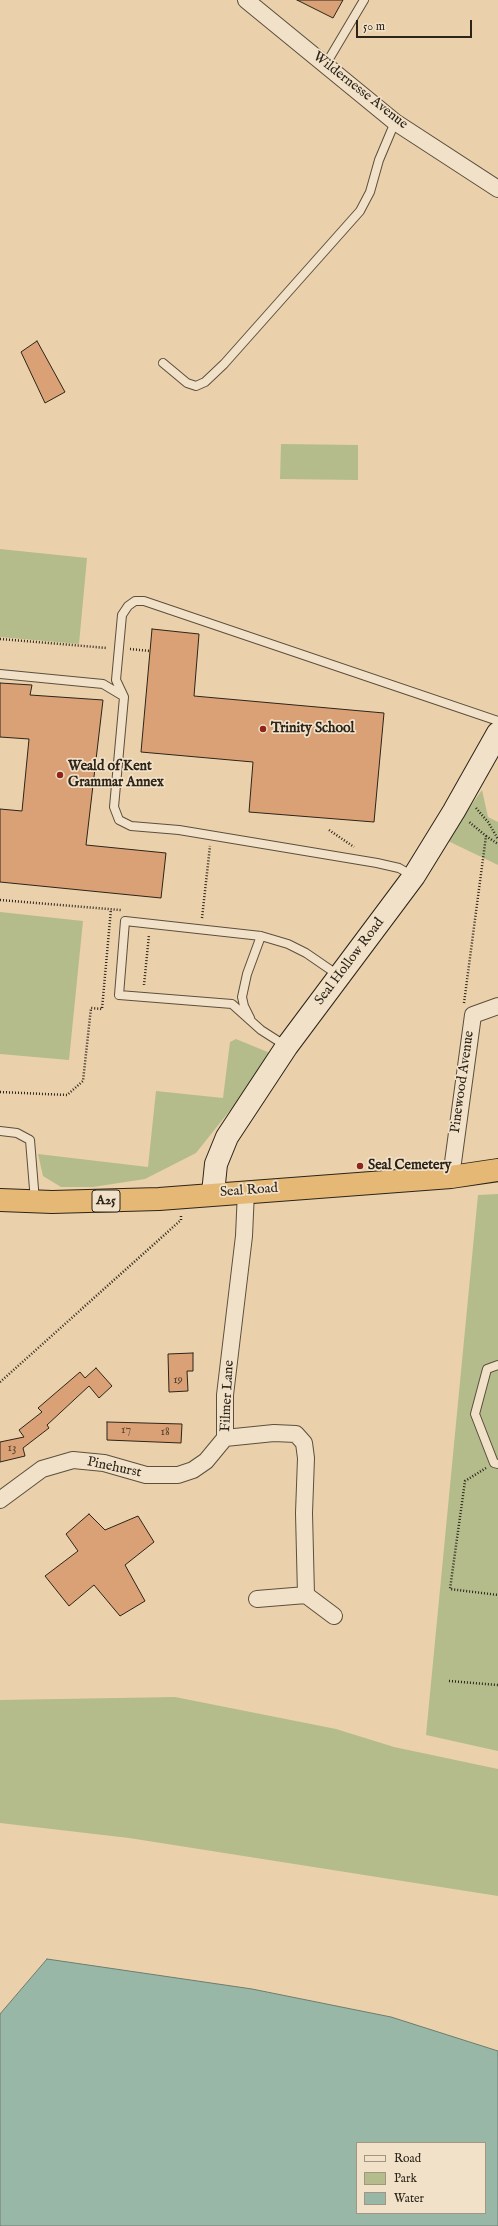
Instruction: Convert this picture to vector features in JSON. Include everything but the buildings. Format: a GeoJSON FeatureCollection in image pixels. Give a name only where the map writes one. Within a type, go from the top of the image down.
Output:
{"type":"FeatureCollection","features":[{"type":"Feature","properties":{"kind":"highway","name":"Seal Road"},"geometry":{"type":"LineString","coordinates":[[0,1200],[35,1202],[159,1199],[213,1193],[451,1176],[498,1170]]}},
{"type":"Feature","properties":{"kind":"main road","name":"Seal Hollow Road"},"geometry":{"type":"LineString","coordinates":[[213,1193],[216,1164],[227,1137],[287,1046],[414,876],[496,742]]}},
{"type":"Feature","properties":{"kind":"street","name":"Wildernesse Avenue"},"geometry":{"type":"LineString","coordinates":[[246,0],[395,122],[498,189]]}},
{"type":"Feature","properties":{"kind":"street","name":"Pinewood Avenue"},"geometry":{"type":"LineString","coordinates":[[451,1176],[473,1015],[498,1006]]}},
{"type":"Feature","properties":{"kind":"street","name":"Filmer Lane"},"geometry":{"type":"LineString","coordinates":[[246,1191],[244,1236],[225,1395],[225,1438],[274,1433],[296,1434],[304,1443],[306,1458],[304,1513],[306,1596]]}},
{"type":"Feature","properties":{"kind":"street","name":"Pinehurst"},"geometry":{"type":"LineString","coordinates":[[0,1500],[42,1469],[73,1460],[104,1463],[146,1475],[178,1476],[193,1470],[206,1461],[225,1438]]}},
{"type":"Feature","properties":{"kind":"street"},"geometry":{"type":"LineString","coordinates":[[257,1599],[306,1596],[334,1616]]}},
{"type":"Feature","properties":{"kind":"lane"},"geometry":{"type":"LineString","coordinates":[[326,64],[364,0]]}},
{"type":"Feature","properties":{"kind":"lane"},"geometry":{"type":"LineString","coordinates":[[163,363],[187,383],[196,386],[206,382],[224,364],[360,211],[370,192],[379,160],[395,122]]}},
{"type":"Feature","properties":{"kind":"lane"},"geometry":{"type":"LineString","coordinates":[[414,876],[399,868],[378,863],[211,835],[131,826],[119,820],[114,807],[124,697],[116,680],[122,615],[128,606],[135,601],[144,601],[498,721]]}},
{"type":"Feature","properties":{"kind":"lane"},"geometry":{"type":"LineString","coordinates":[[0,674],[103,684],[124,697]]}},
{"type":"Feature","properties":{"kind":"lane"},"geometry":{"type":"LineString","coordinates":[[287,1046],[261,1030],[252,1020],[232,1004],[119,996],[125,922],[261,936],[288,944],[306,953],[340,977]]}},
{"type":"Feature","properties":{"kind":"lane"},"geometry":{"type":"LineString","coordinates":[[252,1020],[244,1006],[242,997],[247,974],[261,936]]}},
{"type":"Feature","properties":{"kind":"lane"},"geometry":{"type":"LineString","coordinates":[[0,1132],[17,1133],[30,1140],[35,1202]]}},
{"type":"Feature","properties":{"kind":"lane"},"geometry":{"type":"LineString","coordinates":[[496,1464],[475,1414],[487,1369],[498,1365]]}},
{"type":"Feature","properties":{"kind":"path"},"geometry":{"type":"LineString","coordinates":[[0,639],[83,647],[150,651]]}},
{"type":"Feature","properties":{"kind":"path"},"geometry":{"type":"LineString","coordinates":[[459,802],[486,836],[498,844]]}},
{"type":"Feature","properties":{"kind":"path"},"geometry":{"type":"LineString","coordinates":[[459,802],[488,822],[498,839]]}},
{"type":"Feature","properties":{"kind":"path"},"geometry":{"type":"LineString","coordinates":[[195,917],[202,918],[211,835]]}},
{"type":"Feature","properties":{"kind":"path"},"geometry":{"type":"LineString","coordinates":[[473,1015],[463,1002],[486,836]]}},
{"type":"Feature","properties":{"kind":"path"},"geometry":{"type":"LineString","coordinates":[[0,900],[124,910]]}},
{"type":"Feature","properties":{"kind":"path"},"geometry":{"type":"LineString","coordinates":[[0,1092],[67,1095],[82,1082],[91,1008],[102,1009],[111,909]]}},
{"type":"Feature","properties":{"kind":"path"},"geometry":{"type":"LineString","coordinates":[[142,997],[150,924]]}},
{"type":"Feature","properties":{"kind":"path"},"geometry":{"type":"LineString","coordinates":[[0,1382],[181,1220],[184,1196]]}},
{"type":"Feature","properties":{"kind":"path"},"geometry":{"type":"LineString","coordinates":[[496,1464],[465,1482],[450,1589],[498,1595]]}},
{"type":"Feature","properties":{"kind":"path"},"geometry":{"type":"LineString","coordinates":[[449,1681],[498,1685]]}},
{"type":"Feature","properties":{"kind":"green space"},"geometry":{"type":"Polygon","coordinates":[[[281,444],[358,445],[358,480],[280,479],[281,444]]]}},
{"type":"Feature","properties":{"kind":"green space"},"geometry":{"type":"Polygon","coordinates":[[[0,549],[87,558],[79,644],[0,637],[0,549]]]}},
{"type":"Feature","properties":{"kind":"green space"},"geometry":{"type":"Polygon","coordinates":[[[482,790],[488,817],[498,822],[498,865],[446,840],[482,790]]]}},
{"type":"Feature","properties":{"kind":"green space"},"geometry":{"type":"Polygon","coordinates":[[[0,912],[83,921],[69,1060],[0,1054],[0,912]]]}},
{"type":"Feature","properties":{"kind":"green space"},"geometry":{"type":"Polygon","coordinates":[[[236,1039],[270,1053],[235,1104],[196,1153],[145,1179],[93,1187],[61,1187],[43,1176],[38,1154],[148,1167],[156,1091],[223,1098],[230,1042],[236,1039]]]}},
{"type":"Feature","properties":{"kind":"green space"},"geometry":{"type":"Polygon","coordinates":[[[498,1194],[498,1751],[426,1735],[478,1195],[498,1194]]]}},
{"type":"Feature","properties":{"kind":"green space"},"geometry":{"type":"Polygon","coordinates":[[[175,1697],[336,1729],[394,1747],[498,1769],[498,1896],[129,1838],[0,1823],[0,1700],[175,1697]]]}},
{"type":"Feature","properties":{"kind":"water"},"geometry":{"type":"Polygon","coordinates":[[[47,1959],[252,1989],[391,2017],[498,2051],[498,2226],[0,2226],[0,2014],[47,1959]]]}},
{"type":"Feature","properties":{"kind":"place","name":"Trinity School"},"geometry":{"type":"Point","coordinates":[263,729]}},
{"type":"Feature","properties":{"kind":"place","name":"Weald of Kent Grammar Annex"},"geometry":{"type":"Point","coordinates":[60,775]}},
{"type":"Feature","properties":{"kind":"place","name":"Seal Cemetery"},"geometry":{"type":"Point","coordinates":[360,1166]}}]}
